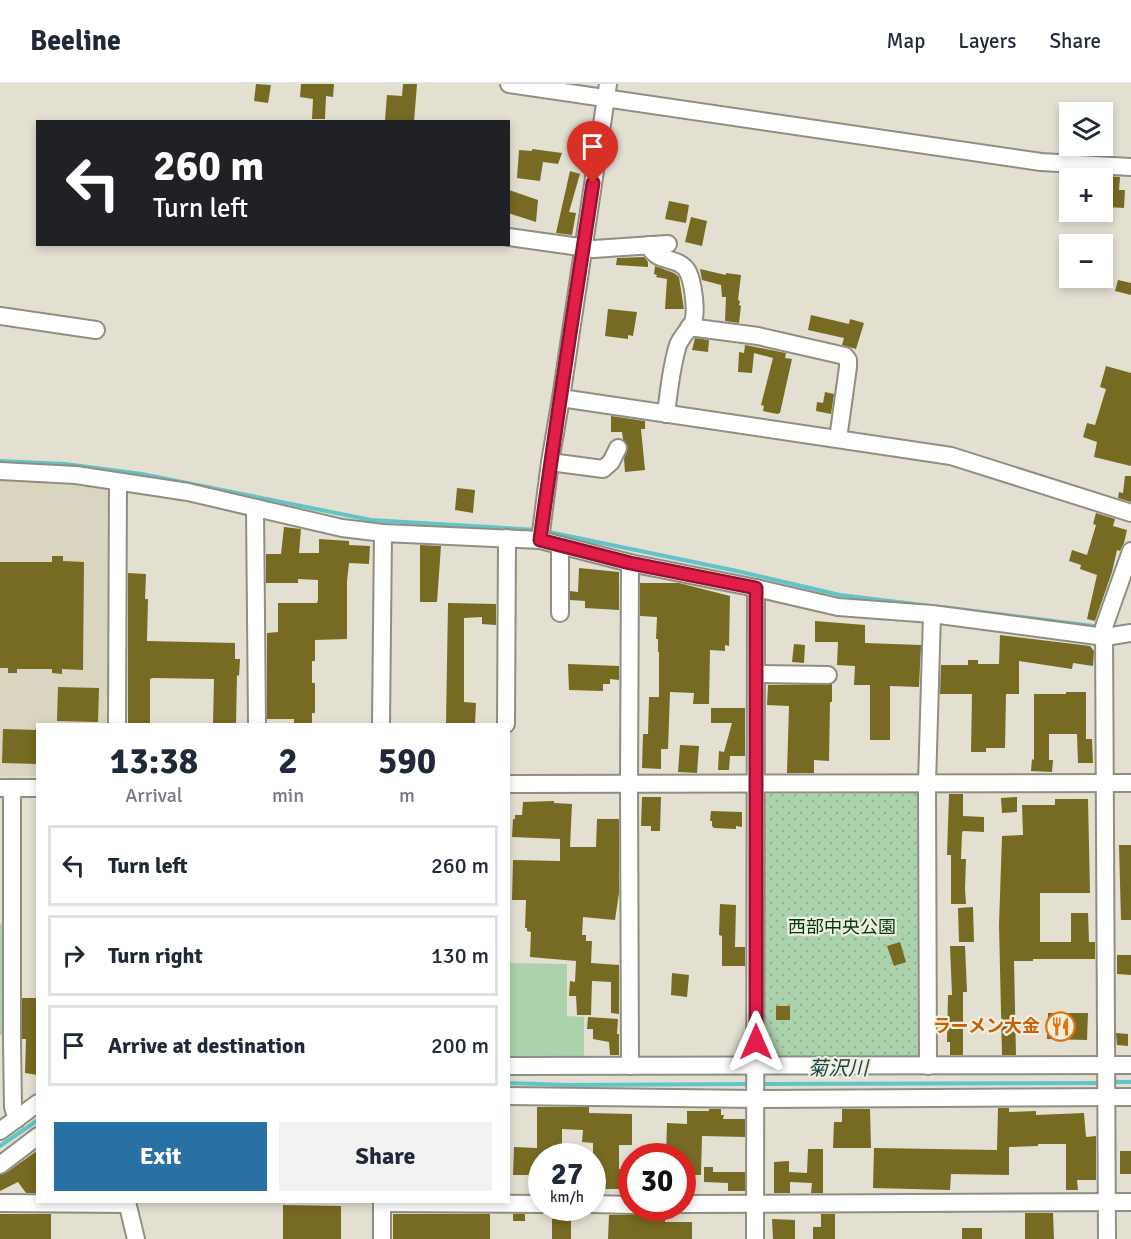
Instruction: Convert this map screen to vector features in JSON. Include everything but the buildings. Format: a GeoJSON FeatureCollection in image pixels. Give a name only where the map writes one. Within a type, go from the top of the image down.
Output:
{"type":"FeatureCollection","features":[{"type":"Feature","properties":{"kind":"street"},"geometry":{"type":"LineString","coordinates":[[509,84],[607,91],[1041,162],[1131,167]]}},
{"type":"Feature","properties":{"kind":"street"},"geometry":{"type":"LineString","coordinates":[[540,540],[607,91]]}},
{"type":"Feature","properties":{"kind":"street"},"geometry":{"type":"LineString","coordinates":[[510,237],[594,249],[668,244]]}},
{"type":"Feature","properties":{"kind":"street"},"geometry":{"type":"LineString","coordinates":[[649,245],[658,258],[676,261],[684,267],[689,273],[694,299],[694,320],[678,344],[666,414]]}},
{"type":"Feature","properties":{"kind":"street"},"geometry":{"type":"LineString","coordinates":[[0,316],[96,330]]}},
{"type":"Feature","properties":{"kind":"street"},"geometry":{"type":"LineString","coordinates":[[689,327],[758,336],[844,356],[848,367],[838,439]]}},
{"type":"Feature","properties":{"kind":"street"},"geometry":{"type":"LineString","coordinates":[[561,398],[951,456],[1131,513]]}},
{"type":"Feature","properties":{"kind":"street"},"geometry":{"type":"LineString","coordinates":[[550,462],[603,469],[611,462],[618,448]]}},
{"type":"Feature","properties":{"kind":"street"},"geometry":{"type":"LineString","coordinates":[[0,471],[76,475],[188,492],[342,528],[383,533],[540,540],[630,563],[756,588],[838,608],[932,614],[1105,637],[1131,633]]}},
{"type":"Feature","properties":{"kind":"street"},"geometry":{"type":"LineString","coordinates":[[117,723],[118,483]]}},
{"type":"Feature","properties":{"kind":"street"},"geometry":{"type":"LineString","coordinates":[[255,508],[256,723]]}},
{"type":"Feature","properties":{"kind":"street"},"geometry":{"type":"LineString","coordinates":[[381,723],[383,533]]}},
{"type":"Feature","properties":{"kind":"street"},"geometry":{"type":"LineString","coordinates":[[506,723],[507,538]]}},
{"type":"Feature","properties":{"kind":"street"},"geometry":{"type":"LineString","coordinates":[[560,545],[560,613]]}},
{"type":"Feature","properties":{"kind":"street"},"geometry":{"type":"LineString","coordinates":[[1107,1239],[1104,627],[1131,551]]}},
{"type":"Feature","properties":{"kind":"street"},"geometry":{"type":"LineString","coordinates":[[630,563],[630,1066]]}},
{"type":"Feature","properties":{"kind":"street"},"geometry":{"type":"LineString","coordinates":[[754,1239],[756,588]]}},
{"type":"Feature","properties":{"kind":"street"},"geometry":{"type":"LineString","coordinates":[[928,1066],[927,784],[932,614]]}},
{"type":"Feature","properties":{"kind":"street"},"geometry":{"type":"LineString","coordinates":[[756,674],[828,675]]}},
{"type":"Feature","properties":{"kind":"street"},"geometry":{"type":"LineString","coordinates":[[510,784],[1131,783]]}},
{"type":"Feature","properties":{"kind":"street"},"geometry":{"type":"LineString","coordinates":[[17,1119],[13,1107],[6,1041],[6,788],[36,788]]}},
{"type":"Feature","properties":{"kind":"street"},"geometry":{"type":"LineString","coordinates":[[510,1096],[756,1082],[928,1066],[1131,1065]]}},
{"type":"Feature","properties":{"kind":"street"},"geometry":{"type":"LineString","coordinates":[[510,1066],[630,1066],[756,1082],[1131,1097]]}},
{"type":"Feature","properties":{"kind":"street"},"geometry":{"type":"LineString","coordinates":[[0,1131],[36,1105]]}},
{"type":"Feature","properties":{"kind":"street"},"geometry":{"type":"LineString","coordinates":[[0,1165],[36,1138]]}},
{"type":"Feature","properties":{"kind":"street"},"geometry":{"type":"LineString","coordinates":[[696,1204],[1131,1202]]}},
{"type":"Feature","properties":{"kind":"street"},"geometry":{"type":"LineString","coordinates":[[0,1203],[127,1203],[136,1239]]}},
{"type":"Feature","properties":{"kind":"street"},"geometry":{"type":"LineString","coordinates":[[382,1203],[382,1239]]}},
{"type":"Feature","properties":{"kind":"street"},"geometry":{"type":"LineString","coordinates":[[462,1203],[528,1204]]}},
{"type":"Feature","properties":{"kind":"shaded area"},"geometry":{"type":"Polygon","coordinates":[[[0,479],[73,482],[104,487],[110,494],[110,723],[36,723],[36,776],[0,777],[0,479]]]}},
{"type":"Feature","properties":{"kind":"green space","name":"西部中央公園"},"geometry":{"type":"Polygon","coordinates":[[[918,793],[922,801],[923,1053],[916,1059],[768,1059],[763,1052],[761,801],[767,794],[918,793]]]}},
{"type":"Feature","properties":{"kind":"green space"},"geometry":{"type":"Polygon","coordinates":[[[0,923],[5,929],[7,1028],[2,1035],[0,1035],[0,923]]]}},
{"type":"Feature","properties":{"kind":"green space"},"geometry":{"type":"Polygon","coordinates":[[[510,963],[567,964],[567,1016],[584,1017],[584,1060],[517,1060],[510,1055],[510,963]]]}},
{"type":"Feature","properties":{"kind":"waterway"},"geometry":{"type":"LineString","coordinates":[[0,461],[65,464],[142,474],[371,520],[537,530]]}},
{"type":"Feature","properties":{"kind":"waterway"},"geometry":{"type":"LineString","coordinates":[[544,531],[840,595],[931,606]]}},
{"type":"Feature","properties":{"kind":"waterway"},"geometry":{"type":"LineString","coordinates":[[942,607],[1101,627]]}},
{"type":"Feature","properties":{"kind":"waterway","name":"菊沢川"},"geometry":{"type":"LineString","coordinates":[[1112,1082],[1131,1082]]}},
{"type":"Feature","properties":{"kind":"waterway","name":"菊沢川"},"geometry":{"type":"LineString","coordinates":[[510,1083],[751,1084]]}},
{"type":"Feature","properties":{"kind":"waterway","name":"菊沢川"},"geometry":{"type":"LineString","coordinates":[[761,1084],[1102,1083]]}},
{"type":"Feature","properties":{"kind":"waterway","name":"菊沢川"},"geometry":{"type":"LineString","coordinates":[[0,1146],[36,1121]]}},
{"type":"Feature","properties":{"kind":"place","name":"ラーメン大金"},"geometry":{"type":"Point","coordinates":[1061,1026]}},
{"type":"Feature","properties":{"kind":"route"},"geometry":{"type":"LineString","coordinates":[[593,183],[540,540],[630,563],[756,588],[754,783],[756,1042]]}}]}
